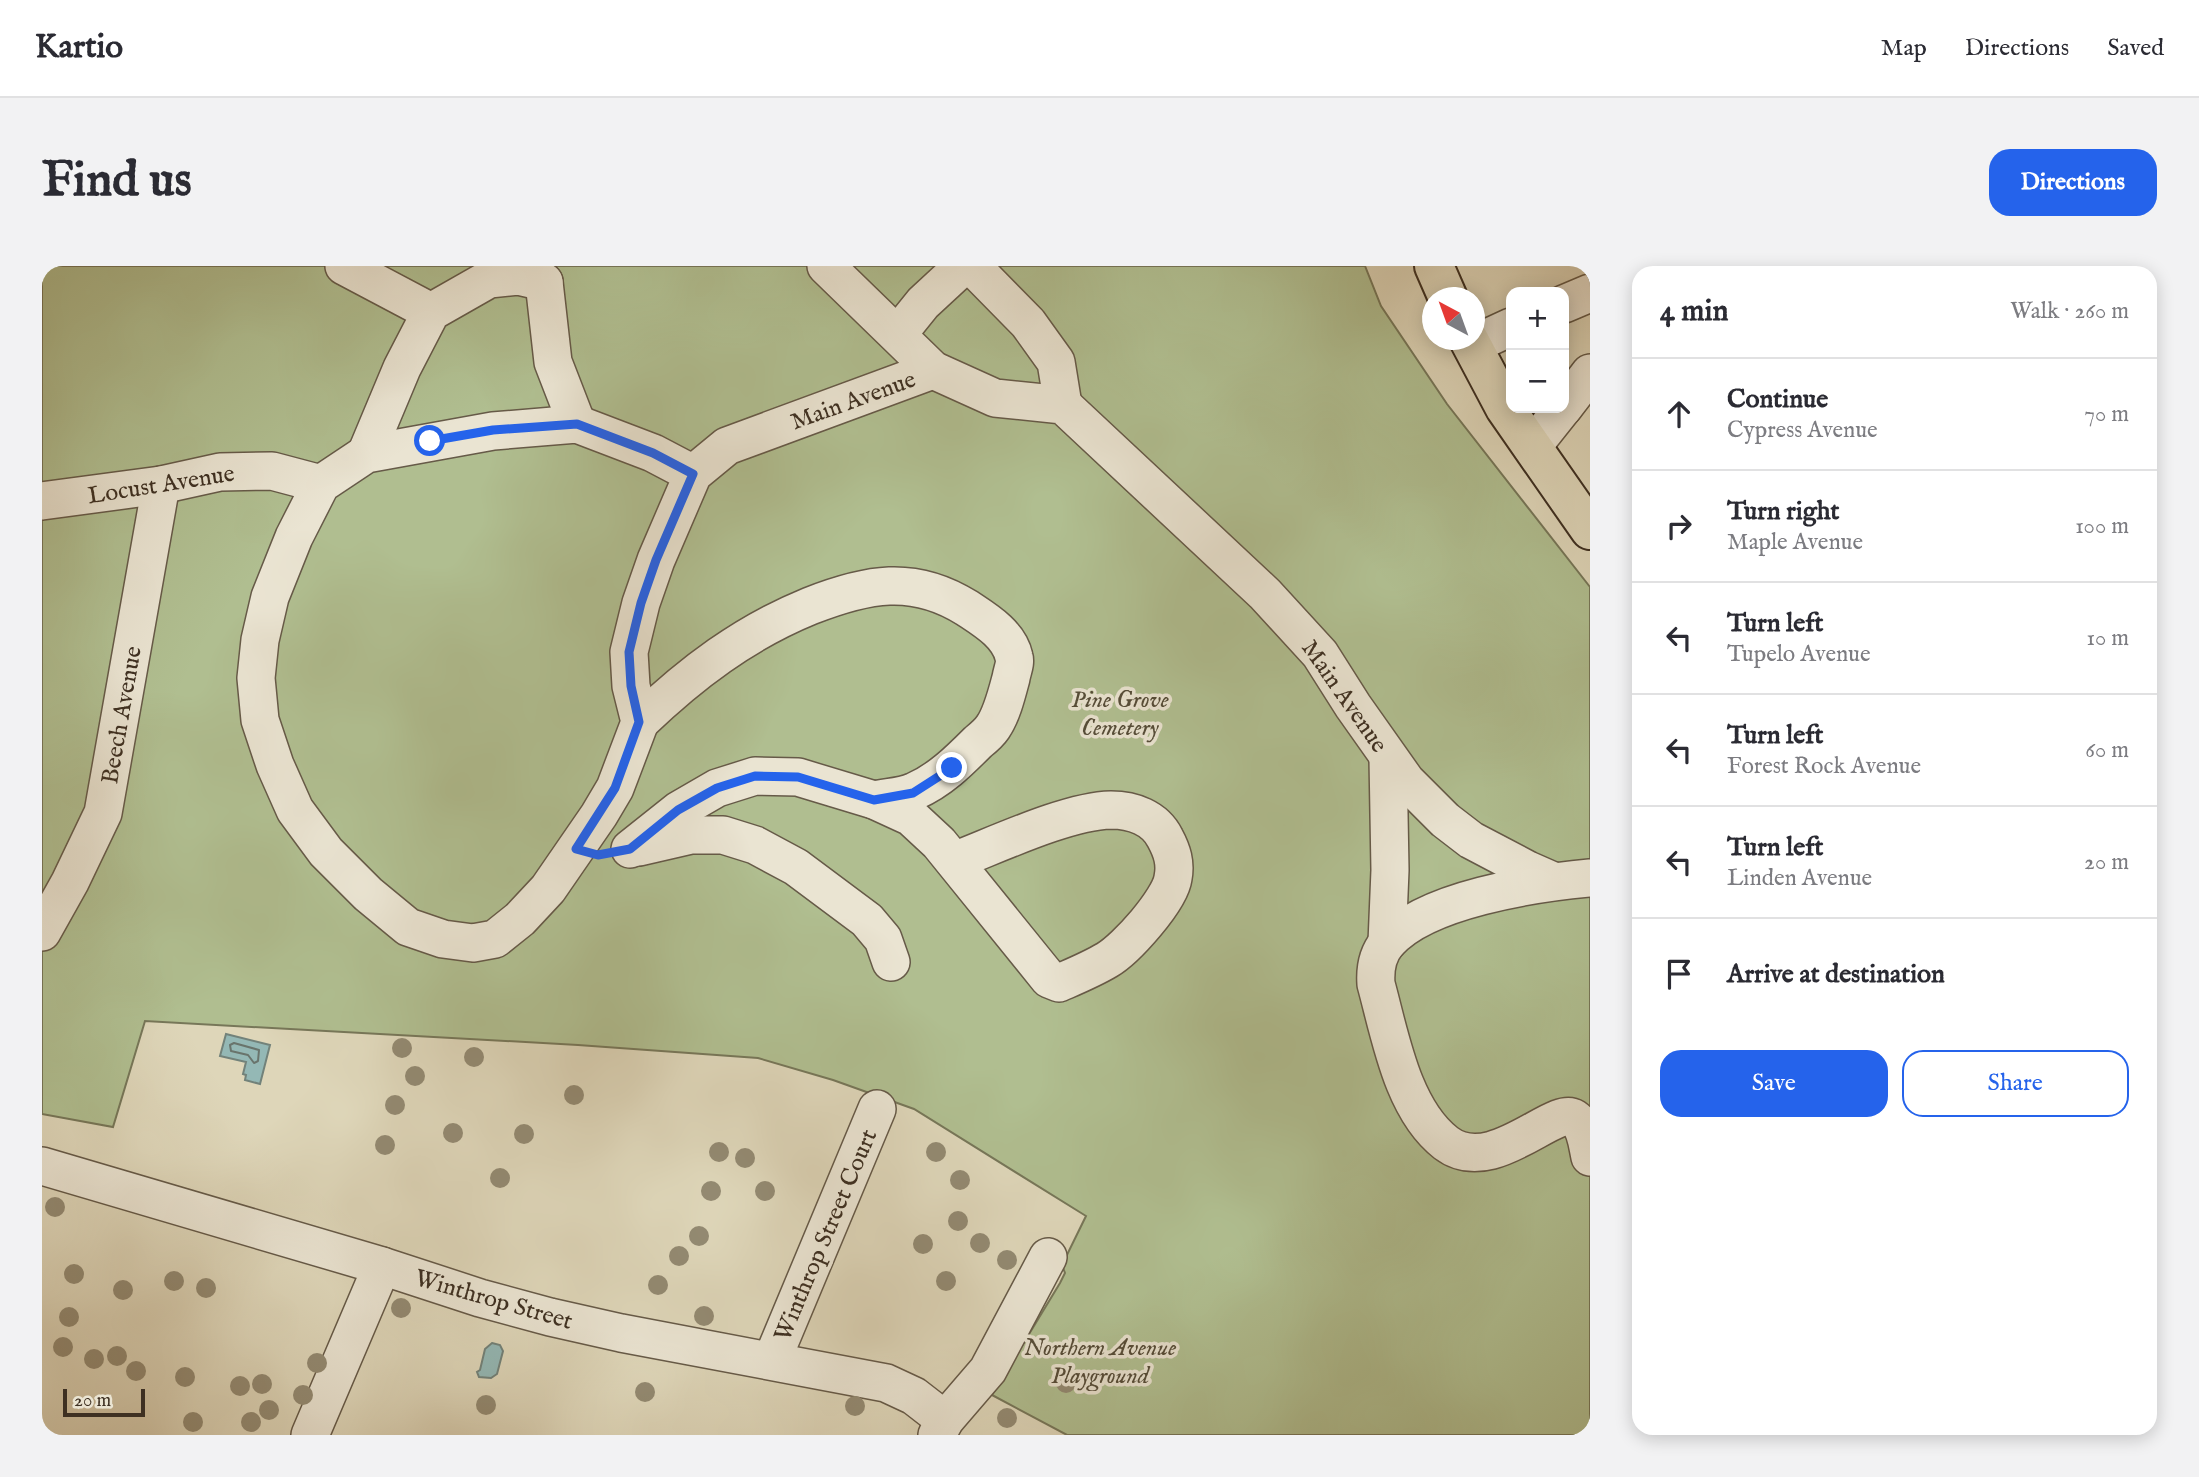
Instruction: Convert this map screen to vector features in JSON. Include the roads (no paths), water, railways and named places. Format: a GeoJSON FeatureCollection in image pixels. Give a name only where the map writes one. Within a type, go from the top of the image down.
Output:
{"type":"FeatureCollection","features":[{"type":"Feature","properties":{"kind":"main road"},"geometry":{"type":"LineString","coordinates":[[1434,266],[1443,287]]}},
{"type":"Feature","properties":{"kind":"main road"},"geometry":{"type":"LineString","coordinates":[[1474,350],[1506,408],[1590,530]]}},
{"type":"Feature","properties":{"kind":"street"},"geometry":{"type":"LineString","coordinates":[[344,266],[431,312]]}},
{"type":"Feature","properties":{"kind":"street"},"geometry":{"type":"LineString","coordinates":[[826,266],[933,370]]}},
{"type":"Feature","properties":{"kind":"street"},"geometry":{"type":"LineString","coordinates":[[898,334],[923,303],[963,266]]}},
{"type":"Feature","properties":{"kind":"street"},"geometry":{"type":"LineString","coordinates":[[972,266],[1028,323],[1056,362],[1063,405]]}},
{"type":"Feature","properties":{"kind":"street"},"geometry":{"type":"LineString","coordinates":[[366,454],[402,368],[431,312],[489,279],[552,274],[553,362],[577,424]]}},
{"type":"Feature","properties":{"kind":"street"},"geometry":{"type":"LineString","coordinates":[[1569,302],[1590,293]]}},
{"type":"Feature","properties":{"kind":"street"},"geometry":{"type":"LineString","coordinates":[[1485,337],[1506,329]]}},
{"type":"Feature","properties":{"kind":"street","name":"Main Avenue"},"geometry":{"type":"LineString","coordinates":[[693,474],[727,446],[933,370],[995,398],[1063,405],[1265,594],[1320,654],[1388,758],[1444,820],[1519,866],[1553,881],[1590,878]]}},
{"type":"Feature","properties":{"kind":"street"},"geometry":{"type":"LineString","coordinates":[[1569,399],[1590,373]]}},
{"type":"Feature","properties":{"kind":"street"},"geometry":{"type":"LineString","coordinates":[[1532,447],[1558,413]]}},
{"type":"Feature","properties":{"kind":"street"},"geometry":{"type":"LineString","coordinates":[[639,722],[631,686],[629,652],[641,603],[656,560],[693,474],[653,453],[577,424],[493,430],[366,454],[321,484],[294,537],[270,597],[260,640],[256,678],[260,720],[275,765],[295,810],[326,852],[368,894],[408,928],[443,939],[473,943],[495,939],[520,919],[548,889],[615,788],[639,722],[677,686],[709,661],[780,618],[865,587],[889,585],[925,589],[954,600],[989,622],[1009,644],[1015,659],[1007,693],[993,728],[952,768],[913,793],[874,800]]}},
{"type":"Feature","properties":{"kind":"street","name":"Locust Avenue"},"geometry":{"type":"LineString","coordinates":[[42,501],[161,485],[220,472],[272,471],[321,484]]}},
{"type":"Feature","properties":{"kind":"street","name":"Beech Avenue"},"geometry":{"type":"LineString","coordinates":[[42,932],[70,882],[103,813],[161,485]]}},
{"type":"Feature","properties":{"kind":"street"},"geometry":{"type":"LineString","coordinates":[[1388,758],[1390,870],[1387,943],[1379,958],[1376,984],[1407,1091],[1446,1143],[1471,1153],[1490,1151],[1516,1142],[1558,1119],[1572,1117],[1583,1130],[1590,1157]]}},
{"type":"Feature","properties":{"kind":"street"},"geometry":{"type":"LineString","coordinates":[[630,849],[678,810],[717,788],[755,776],[798,777],[874,800],[911,817],[939,843],[1049,979],[1059,983],[1108,960],[1129,942],[1154,914],[1174,881],[1174,855],[1160,829],[1138,813],[1111,810],[1074,817],[954,861]]}},
{"type":"Feature","properties":{"kind":"street"},"geometry":{"type":"LineString","coordinates":[[576,849],[598,855],[691,835],[723,835],[755,845],[796,867],[867,920],[883,939],[891,962]]}},
{"type":"Feature","properties":{"kind":"street"},"geometry":{"type":"LineString","coordinates":[[1387,943],[1419,920],[1461,902],[1553,881]]}},
{"type":"Feature","properties":{"kind":"street","name":"Winthrop Street Court"},"geometry":{"type":"LineString","coordinates":[[772,1360],[877,1109]]}},
{"type":"Feature","properties":{"kind":"street","name":"Winthrop Street"},"geometry":{"type":"LineString","coordinates":[[42,1166],[382,1266],[480,1298],[586,1326],[893,1385],[914,1396],[941,1427]]}},
{"type":"Feature","properties":{"kind":"street"},"geometry":{"type":"LineString","coordinates":[[941,1427],[988,1370],[1048,1256]]}},
{"type":"Feature","properties":{"kind":"street"},"geometry":{"type":"LineString","coordinates":[[310,1435],[382,1266]]}},
{"type":"Feature","properties":{"kind":"water"},"geometry":{"type":"Polygon","coordinates":[[[226,1034],[270,1045],[260,1084],[245,1080],[246,1075],[243,1074],[246,1062],[220,1056],[226,1034]]]}},
{"type":"Feature","properties":{"kind":"water"},"geometry":{"type":"Polygon","coordinates":[[[492,1343],[500,1345],[503,1351],[497,1374],[491,1378],[479,1377],[477,1372],[480,1370],[485,1349],[492,1343]]]}},
{"type":"Feature","properties":{"kind":"park label","name":"Pine Grove Cemetery"},"geometry":{"type":"Point","coordinates":[1120,713]}},
{"type":"Feature","properties":{"kind":"park label","name":"Northern Avenue Playground"},"geometry":{"type":"Point","coordinates":[1100,1361]}}]}
